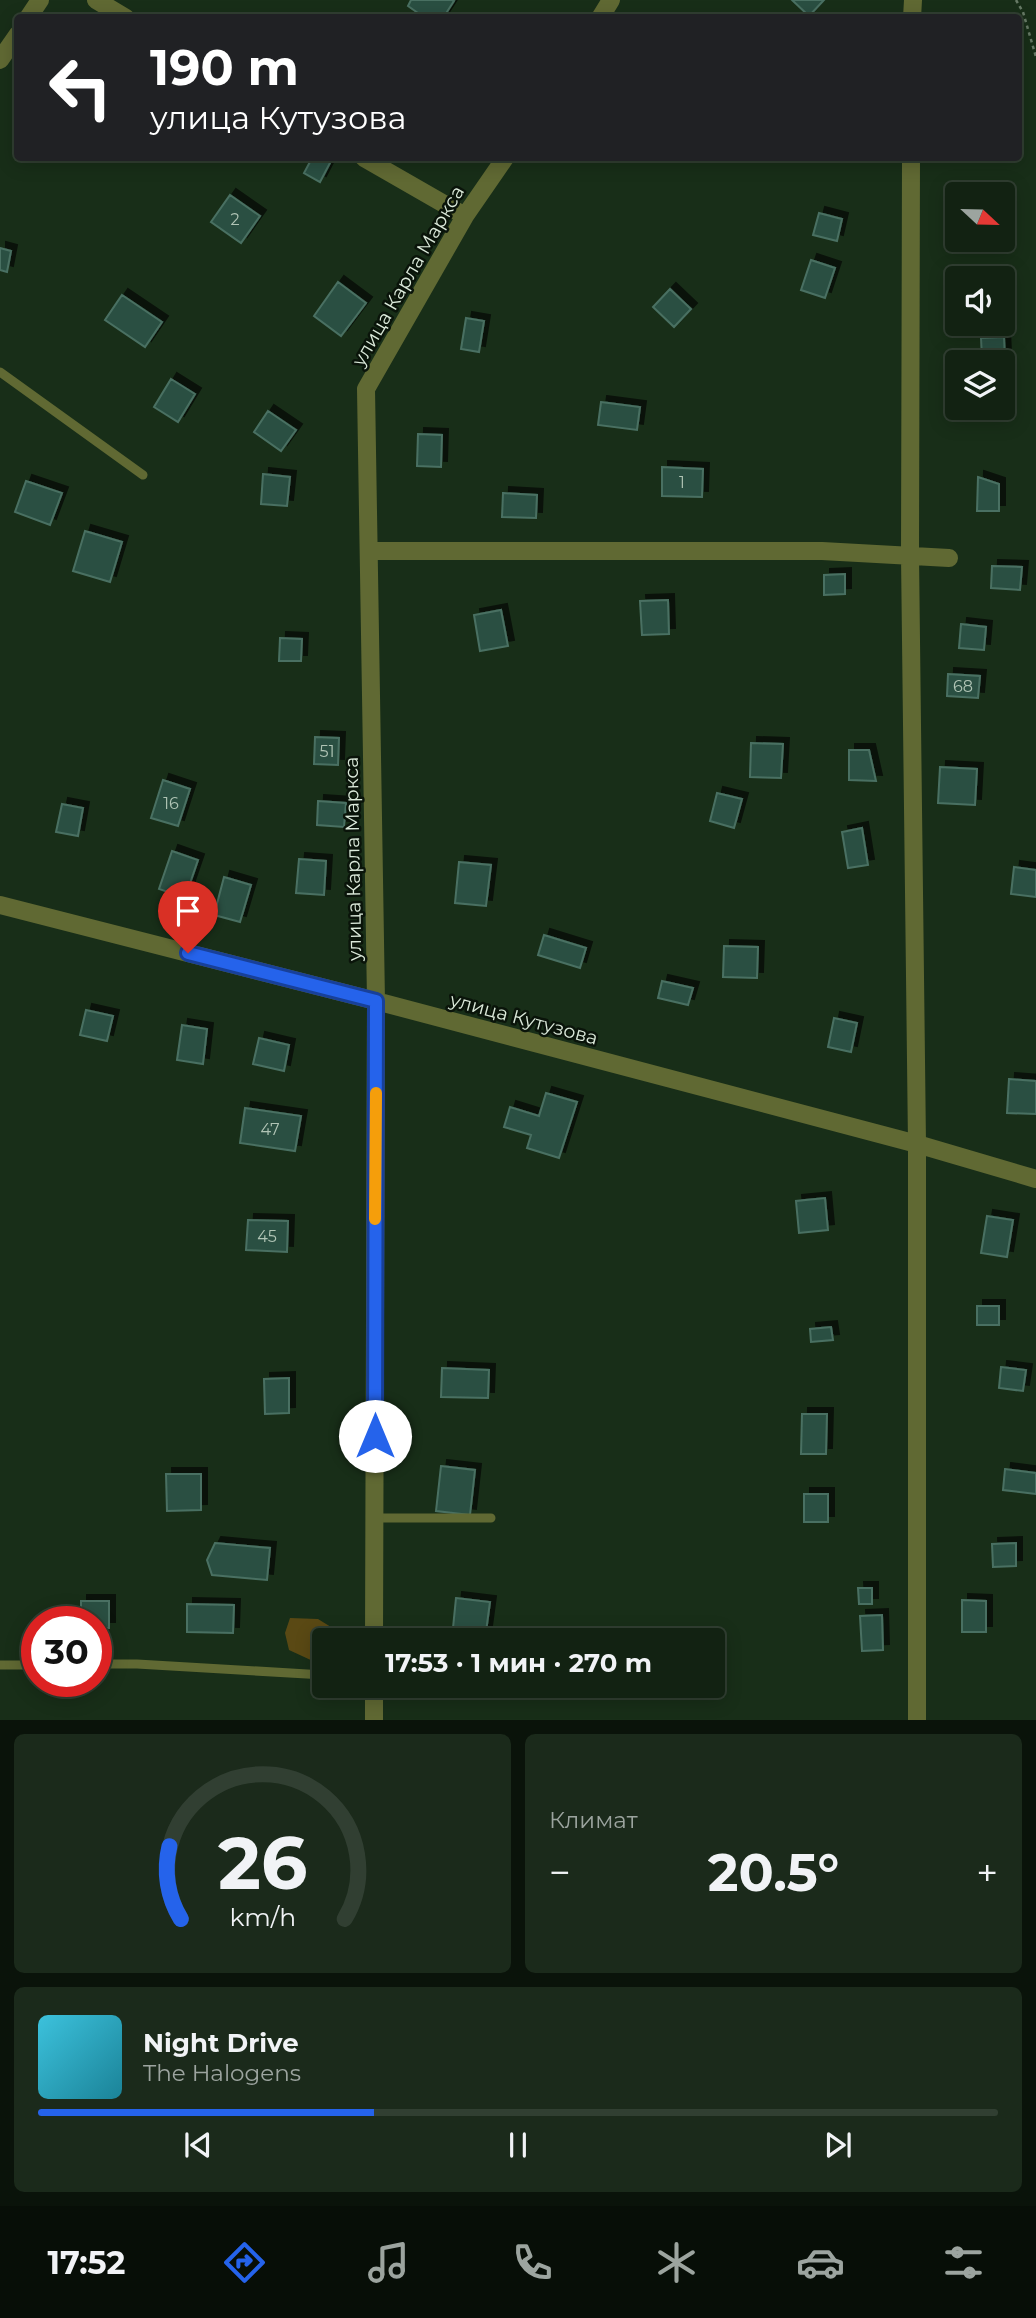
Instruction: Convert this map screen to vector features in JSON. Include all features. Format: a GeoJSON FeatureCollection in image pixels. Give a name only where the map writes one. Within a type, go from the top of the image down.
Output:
{"type":"FeatureCollection","features":[{"type":"Feature","properties":{"kind":"street"},"geometry":{"type":"LineString","coordinates":[[96,0],[119,14]]}},
{"type":"Feature","properties":{"kind":"street"},"geometry":{"type":"LineString","coordinates":[[0,60],[14,40]]}},
{"type":"Feature","properties":{"kind":"street"},"geometry":{"type":"LineString","coordinates":[[369,161],[465,216]]}},
{"type":"Feature","properties":{"kind":"street","name":"улица Карла Маркса"},"geometry":{"type":"LineString","coordinates":[[374,1628],[376,1001],[366,390],[465,216],[503,161]]}},
{"type":"Feature","properties":{"kind":"street"},"geometry":{"type":"LineString","coordinates":[[911,161],[910,556],[916,1144],[917,1720]]}},
{"type":"Feature","properties":{"kind":"street"},"geometry":{"type":"LineString","coordinates":[[369,551],[822,551],[949,558]]}},
{"type":"Feature","properties":{"kind":"street","name":"улица Кутузова"},"geometry":{"type":"LineString","coordinates":[[0,905],[376,1001],[916,1144],[1036,1179]]}},
{"type":"Feature","properties":{"kind":"street"},"geometry":{"type":"LineString","coordinates":[[374,1698],[374,1720]]}},
{"type":"Feature","properties":{"kind":"lane"},"geometry":{"type":"LineString","coordinates":[[0,372],[143,475]]}},
{"type":"Feature","properties":{"kind":"lane"},"geometry":{"type":"LineString","coordinates":[[374,1518],[491,1518]]}},
{"type":"Feature","properties":{"kind":"lane"},"geometry":{"type":"LineString","coordinates":[[112,1664],[312,1674]]}},
{"type":"Feature","properties":{"kind":"lane"},"geometry":{"type":"LineString","coordinates":[[0,1665],[21,1665]]}},
{"type":"Feature","properties":{"kind":"path"},"geometry":{"type":"LineString","coordinates":[[1016,0],[1023,12],[1036,57]]}},
{"type":"Feature","properties":{"kind":"shaded area"},"geometry":{"type":"Polygon","coordinates":[[[290,1618],[318,1619],[333,1628],[312,1628],[312,1661],[289,1650],[285,1633],[290,1618]]]}},
{"type":"Feature","properties":{"kind":"building"},"geometry":{"type":"Polygon","coordinates":[[[411,0],[454,1],[446,14],[419,14],[408,6],[411,0]]]}},
{"type":"Feature","properties":{"kind":"building"},"geometry":{"type":"Polygon","coordinates":[[[792,0],[824,0],[811,14],[807,14],[792,0]]]}},
{"type":"Feature","properties":{"kind":"building"},"geometry":{"type":"Polygon","coordinates":[[[310,161],[331,161],[320,182],[304,173],[310,161]]]}},
{"type":"Feature","properties":{"kind":"building"},"geometry":{"type":"Polygon","coordinates":[[[230,195],[260,216],[241,243],[211,222],[230,195]]]}},
{"type":"Feature","properties":{"kind":"building"},"geometry":{"type":"Polygon","coordinates":[[[819,213],[842,219],[837,241],[813,235],[819,213]]]}},
{"type":"Feature","properties":{"kind":"building"},"geometry":{"type":"Polygon","coordinates":[[[0,248],[11,251],[7,272],[0,270],[0,248]]]}},
{"type":"Feature","properties":{"kind":"building"},"geometry":{"type":"Polygon","coordinates":[[[811,260],[835,268],[825,298],[801,290],[811,260]]]}},
{"type":"Feature","properties":{"kind":"building"},"geometry":{"type":"Polygon","coordinates":[[[338,282],[366,303],[341,336],[314,316],[338,282]]]}},
{"type":"Feature","properties":{"kind":"building"},"geometry":{"type":"Polygon","coordinates":[[[670,289],[691,309],[674,327],[653,307],[670,289]]]}},
{"type":"Feature","properties":{"kind":"building"},"geometry":{"type":"Polygon","coordinates":[[[122,295],[162,322],[145,347],[105,320],[122,295]]]}},
{"type":"Feature","properties":{"kind":"building"},"geometry":{"type":"Polygon","coordinates":[[[466,318],[484,321],[479,352],[461,349],[466,318]]]}},
{"type":"Feature","properties":{"kind":"building"},"geometry":{"type":"Polygon","coordinates":[[[1004,337],[1005,350],[982,350],[981,338],[1004,337]]]}},
{"type":"Feature","properties":{"kind":"building"},"geometry":{"type":"Polygon","coordinates":[[[171,379],[195,394],[178,422],[154,407],[171,379]]]}},
{"type":"Feature","properties":{"kind":"building"},"geometry":{"type":"Polygon","coordinates":[[[601,402],[640,407],[637,430],[598,425],[601,402]]]}},
{"type":"Feature","properties":{"kind":"building"},"geometry":{"type":"Polygon","coordinates":[[[268,411],[296,430],[281,451],[254,432],[268,411]]]}},
{"type":"Feature","properties":{"kind":"building"},"geometry":{"type":"Polygon","coordinates":[[[418,434],[442,435],[441,467],[417,466],[418,434]]]}},
{"type":"Feature","properties":{"kind":"building"},"geometry":{"type":"Polygon","coordinates":[[[662,467],[703,469],[702,497],[662,496],[662,467]]]}},
{"type":"Feature","properties":{"kind":"building"},"geometry":{"type":"Polygon","coordinates":[[[263,474],[290,477],[287,506],[261,504],[263,474]]]}},
{"type":"Feature","properties":{"kind":"building"},"geometry":{"type":"Polygon","coordinates":[[[978,477],[999,484],[999,511],[977,511],[978,477]]]}},
{"type":"Feature","properties":{"kind":"building"},"geometry":{"type":"Polygon","coordinates":[[[26,481],[62,493],[50,525],[15,512],[26,481]]]}},
{"type":"Feature","properties":{"kind":"building"},"geometry":{"type":"Polygon","coordinates":[[[503,493],[537,495],[536,518],[502,517],[503,493]]]}},
{"type":"Feature","properties":{"kind":"building"},"geometry":{"type":"Polygon","coordinates":[[[85,531],[122,542],[110,582],[73,571],[85,531]]]}},
{"type":"Feature","properties":{"kind":"building"},"geometry":{"type":"Polygon","coordinates":[[[992,566],[1022,567],[1020,590],[991,588],[992,566]]]}},
{"type":"Feature","properties":{"kind":"building"},"geometry":{"type":"Polygon","coordinates":[[[845,574],[845,594],[824,595],[824,575],[845,574]]]}},
{"type":"Feature","properties":{"kind":"building"},"geometry":{"type":"Polygon","coordinates":[[[668,600],[669,634],[642,635],[640,601],[668,600]]]}},
{"type":"Feature","properties":{"kind":"building"},"geometry":{"type":"Polygon","coordinates":[[[501,610],[508,646],[480,651],[474,615],[501,610]]]}},
{"type":"Feature","properties":{"kind":"building"},"geometry":{"type":"Polygon","coordinates":[[[961,624],[986,627],[984,650],[959,648],[961,624]]]}},
{"type":"Feature","properties":{"kind":"building"},"geometry":{"type":"Polygon","coordinates":[[[280,638],[302,639],[301,661],[279,661],[280,638]]]}},
{"type":"Feature","properties":{"kind":"building"},"geometry":{"type":"Polygon","coordinates":[[[948,674],[980,676],[978,698],[947,696],[948,674]]]}},
{"type":"Feature","properties":{"kind":"building"},"geometry":{"type":"Polygon","coordinates":[[[315,737],[339,738],[338,765],[314,764],[315,737]]]}},
{"type":"Feature","properties":{"kind":"building"},"geometry":{"type":"Polygon","coordinates":[[[751,743],[783,744],[781,778],[750,777],[751,743]]]}},
{"type":"Feature","properties":{"kind":"building"},"geometry":{"type":"Polygon","coordinates":[[[849,750],[869,750],[876,781],[849,780],[849,750]]]}},
{"type":"Feature","properties":{"kind":"building"},"geometry":{"type":"Polygon","coordinates":[[[940,767],[977,769],[975,805],[938,803],[940,767]]]}},
{"type":"Feature","properties":{"kind":"building"},"geometry":{"type":"Polygon","coordinates":[[[163,780],[190,789],[178,826],[151,818],[163,780]]]}},
{"type":"Feature","properties":{"kind":"building"},"geometry":{"type":"Polygon","coordinates":[[[717,793],[742,799],[734,828],[710,821],[717,793]]]}},
{"type":"Feature","properties":{"kind":"building"},"geometry":{"type":"Polygon","coordinates":[[[318,801],[346,803],[344,827],[317,825],[318,801]]]}},
{"type":"Feature","properties":{"kind":"building"},"geometry":{"type":"Polygon","coordinates":[[[62,804],[83,808],[78,836],[56,832],[62,804]]]}},
{"type":"Feature","properties":{"kind":"building"},"geometry":{"type":"Polygon","coordinates":[[[862,828],[868,865],[848,868],[842,832],[862,828]]]}},
{"type":"Feature","properties":{"kind":"building"},"geometry":{"type":"Polygon","coordinates":[[[172,851],[198,860],[185,898],[159,889],[172,851]]]}},
{"type":"Feature","properties":{"kind":"building"},"geometry":{"type":"Polygon","coordinates":[[[299,859],[326,861],[324,895],[296,893],[299,859]]]}},
{"type":"Feature","properties":{"kind":"building"},"geometry":{"type":"Polygon","coordinates":[[[459,862],[491,865],[486,906],[455,903],[459,862]]]}},
{"type":"Feature","properties":{"kind":"building"},"geometry":{"type":"Polygon","coordinates":[[[1014,867],[1036,870],[1036,897],[1011,894],[1014,867]]]}},
{"type":"Feature","properties":{"kind":"building"},"geometry":{"type":"Polygon","coordinates":[[[224,877],[251,885],[240,922],[214,915],[224,877]]]}},
{"type":"Feature","properties":{"kind":"building"},"geometry":{"type":"Polygon","coordinates":[[[544,935],[586,948],[580,968],[538,955],[544,935]]]}},
{"type":"Feature","properties":{"kind":"building"},"geometry":{"type":"Polygon","coordinates":[[[724,946],[758,947],[757,978],[723,977],[724,946]]]}},
{"type":"Feature","properties":{"kind":"building"},"geometry":{"type":"Polygon","coordinates":[[[662,981],[693,988],[688,1005],[658,998],[662,981]]]}},
{"type":"Feature","properties":{"kind":"building"},"geometry":{"type":"Polygon","coordinates":[[[86,1010],[113,1016],[107,1041],[80,1035],[86,1010]]]}},
{"type":"Feature","properties":{"kind":"building"},"geometry":{"type":"Polygon","coordinates":[[[834,1018],[857,1023],[851,1052],[828,1047],[834,1018]]]}},
{"type":"Feature","properties":{"kind":"building"},"geometry":{"type":"Polygon","coordinates":[[[182,1025],[207,1029],[203,1064],[177,1060],[182,1025]]]}},
{"type":"Feature","properties":{"kind":"building"},"geometry":{"type":"Polygon","coordinates":[[[259,1038],[289,1045],[284,1071],[253,1064],[259,1038]]]}},
{"type":"Feature","properties":{"kind":"building"},"geometry":{"type":"Polygon","coordinates":[[[1009,1079],[1036,1081],[1036,1114],[1007,1113],[1009,1079]]]}},
{"type":"Feature","properties":{"kind":"building"},"geometry":{"type":"Polygon","coordinates":[[[546,1093],[577,1102],[559,1158],[527,1148],[531,1135],[504,1127],[510,1107],[539,1116],[546,1093]]]}},
{"type":"Feature","properties":{"kind":"building"},"geometry":{"type":"Polygon","coordinates":[[[245,1108],[301,1116],[295,1151],[240,1143],[245,1108]]]}},
{"type":"Feature","properties":{"kind":"building"},"geometry":{"type":"Polygon","coordinates":[[[825,1198],[828,1230],[799,1233],[796,1201],[825,1198]]]}},
{"type":"Feature","properties":{"kind":"building"},"geometry":{"type":"Polygon","coordinates":[[[987,1216],[1013,1220],[1007,1257],[981,1253],[987,1216]]]}},
{"type":"Feature","properties":{"kind":"building"},"geometry":{"type":"Polygon","coordinates":[[[248,1220],[288,1221],[287,1252],[246,1250],[248,1220]]]}},
{"type":"Feature","properties":{"kind":"building"},"geometry":{"type":"Polygon","coordinates":[[[977,1306],[999,1306],[999,1325],[977,1325],[977,1306]]]}},
{"type":"Feature","properties":{"kind":"building"},"geometry":{"type":"Polygon","coordinates":[[[831,1327],[833,1340],[811,1342],[810,1329],[831,1327]]]}},
{"type":"Feature","properties":{"kind":"building"},"geometry":{"type":"Polygon","coordinates":[[[1001,1367],[1026,1370],[1023,1391],[999,1388],[1001,1367]]]}},
{"type":"Feature","properties":{"kind":"building"},"geometry":{"type":"Polygon","coordinates":[[[442,1368],[489,1370],[488,1398],[441,1397],[442,1368]]]}},
{"type":"Feature","properties":{"kind":"building"},"geometry":{"type":"Polygon","coordinates":[[[289,1378],[289,1413],[265,1414],[264,1379],[289,1378]]]}},
{"type":"Feature","properties":{"kind":"building"},"geometry":{"type":"Polygon","coordinates":[[[802,1414],[827,1414],[826,1454],[801,1454],[802,1414]]]}},
{"type":"Feature","properties":{"kind":"building"},"geometry":{"type":"Polygon","coordinates":[[[441,1466],[475,1470],[470,1515],[436,1511],[441,1466]]]}},
{"type":"Feature","properties":{"kind":"building"},"geometry":{"type":"Polygon","coordinates":[[[1005,1469],[1036,1473],[1036,1494],[1003,1490],[1005,1469]]]}},
{"type":"Feature","properties":{"kind":"building"},"geometry":{"type":"Polygon","coordinates":[[[166,1474],[201,1474],[201,1510],[167,1511],[166,1474]]]}},
{"type":"Feature","properties":{"kind":"building"},"geometry":{"type":"Polygon","coordinates":[[[804,1494],[828,1494],[828,1522],[804,1522],[804,1494]]]}},
{"type":"Feature","properties":{"kind":"building"},"geometry":{"type":"Polygon","coordinates":[[[215,1543],[270,1548],[267,1580],[212,1575],[207,1560],[215,1543]]]}},
{"type":"Feature","properties":{"kind":"building"},"geometry":{"type":"Polygon","coordinates":[[[1016,1543],[1016,1566],[993,1567],[992,1544],[1016,1543]]]}},
{"type":"Feature","properties":{"kind":"building"},"geometry":{"type":"Polygon","coordinates":[[[858,1588],[872,1588],[872,1604],[859,1604],[858,1588]]]}},
{"type":"Feature","properties":{"kind":"building"},"geometry":{"type":"Polygon","coordinates":[[[456,1598],[490,1602],[487,1628],[453,1628],[456,1598]]]}},
{"type":"Feature","properties":{"kind":"building"},"geometry":{"type":"Polygon","coordinates":[[[962,1600],[986,1601],[986,1632],[962,1632],[962,1600]]]}},
{"type":"Feature","properties":{"kind":"building"},"geometry":{"type":"Polygon","coordinates":[[[81,1601],[109,1601],[109,1606],[81,1606],[81,1601]]]}},
{"type":"Feature","properties":{"kind":"building"},"geometry":{"type":"Polygon","coordinates":[[[187,1604],[234,1605],[233,1633],[187,1632],[187,1604]]]}},
{"type":"Feature","properties":{"kind":"building"},"geometry":{"type":"Polygon","coordinates":[[[882,1615],[883,1650],[862,1651],[860,1616],[882,1615]]]}},
{"type":"Feature","properties":{"kind":"slow traffic"},"geometry":{"type":"LineString","coordinates":[[375,1219],[376,1093]]}},
{"type":"Feature","properties":{"kind":"route"},"geometry":{"type":"LineString","coordinates":[[188,953],[376,1001],[375,1436]]}}]}
